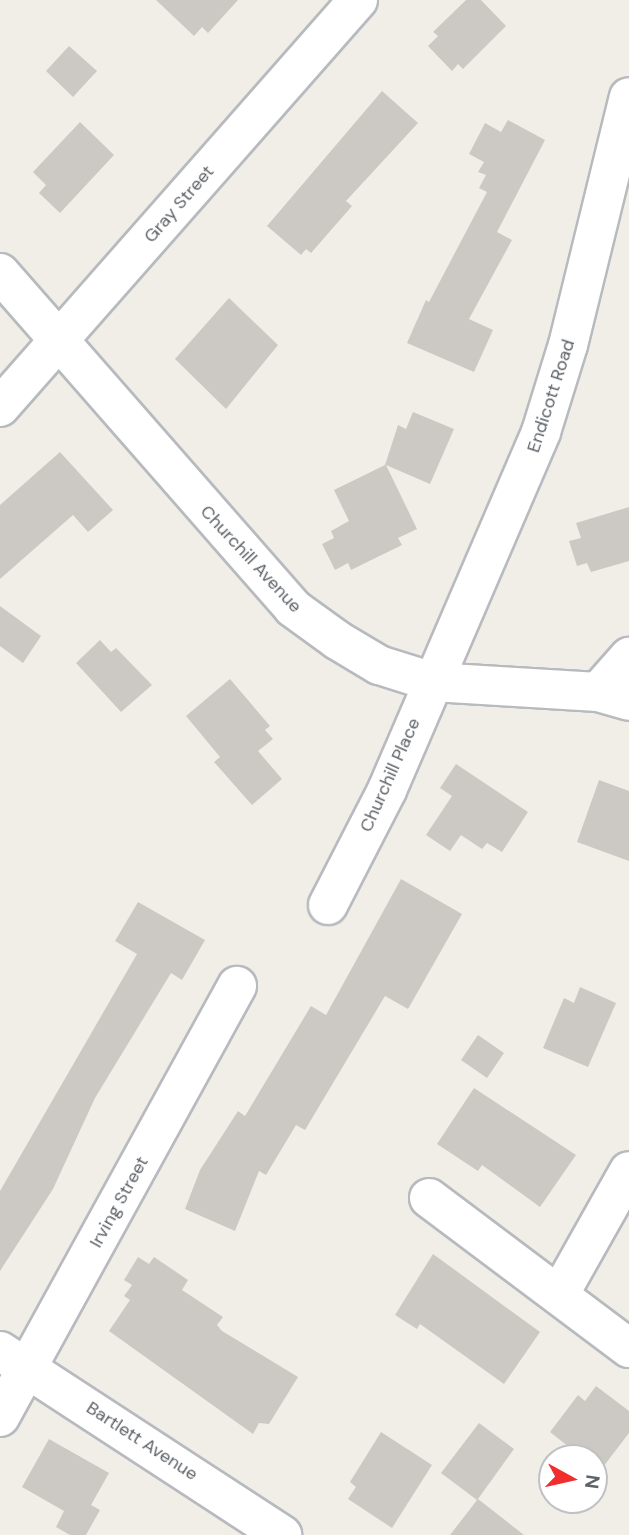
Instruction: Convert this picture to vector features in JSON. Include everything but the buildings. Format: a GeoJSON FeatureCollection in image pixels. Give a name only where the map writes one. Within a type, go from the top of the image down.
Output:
{"type":"FeatureCollection","features":[{"type":"Feature","properties":{"kind":"street","name":"Gray Street"},"geometry":{"type":"LineString","coordinates":[[0,407],[358,0]]}},
{"type":"Feature","properties":{"kind":"street","name":"Endicott Road"},"geometry":{"type":"LineString","coordinates":[[433,682],[507,518],[552,401],[629,97]]}},
{"type":"Feature","properties":{"kind":"street","name":"Churchill Avenue"},"geometry":{"type":"LineString","coordinates":[[0,274],[57,343],[293,608],[379,665],[433,682],[614,697]]}},
{"type":"Feature","properties":{"kind":"street"},"geometry":{"type":"LineString","coordinates":[[614,697],[629,657]]}},
{"type":"Feature","properties":{"kind":"street","name":"Churchill Place"},"geometry":{"type":"LineString","coordinates":[[328,905],[387,790],[433,682]]}},
{"type":"Feature","properties":{"kind":"street","name":"Irving Street"},"geometry":{"type":"LineString","coordinates":[[0,1417],[14,1360],[237,986]]}},
{"type":"Feature","properties":{"kind":"street"},"geometry":{"type":"LineString","coordinates":[[559,1295],[629,1171]]}},
{"type":"Feature","properties":{"kind":"street"},"geometry":{"type":"LineString","coordinates":[[429,1198],[629,1348]]}},
{"type":"Feature","properties":{"kind":"street","name":"Bartlett Avenue"},"geometry":{"type":"LineString","coordinates":[[14,1360],[282,1535]]}}]}
